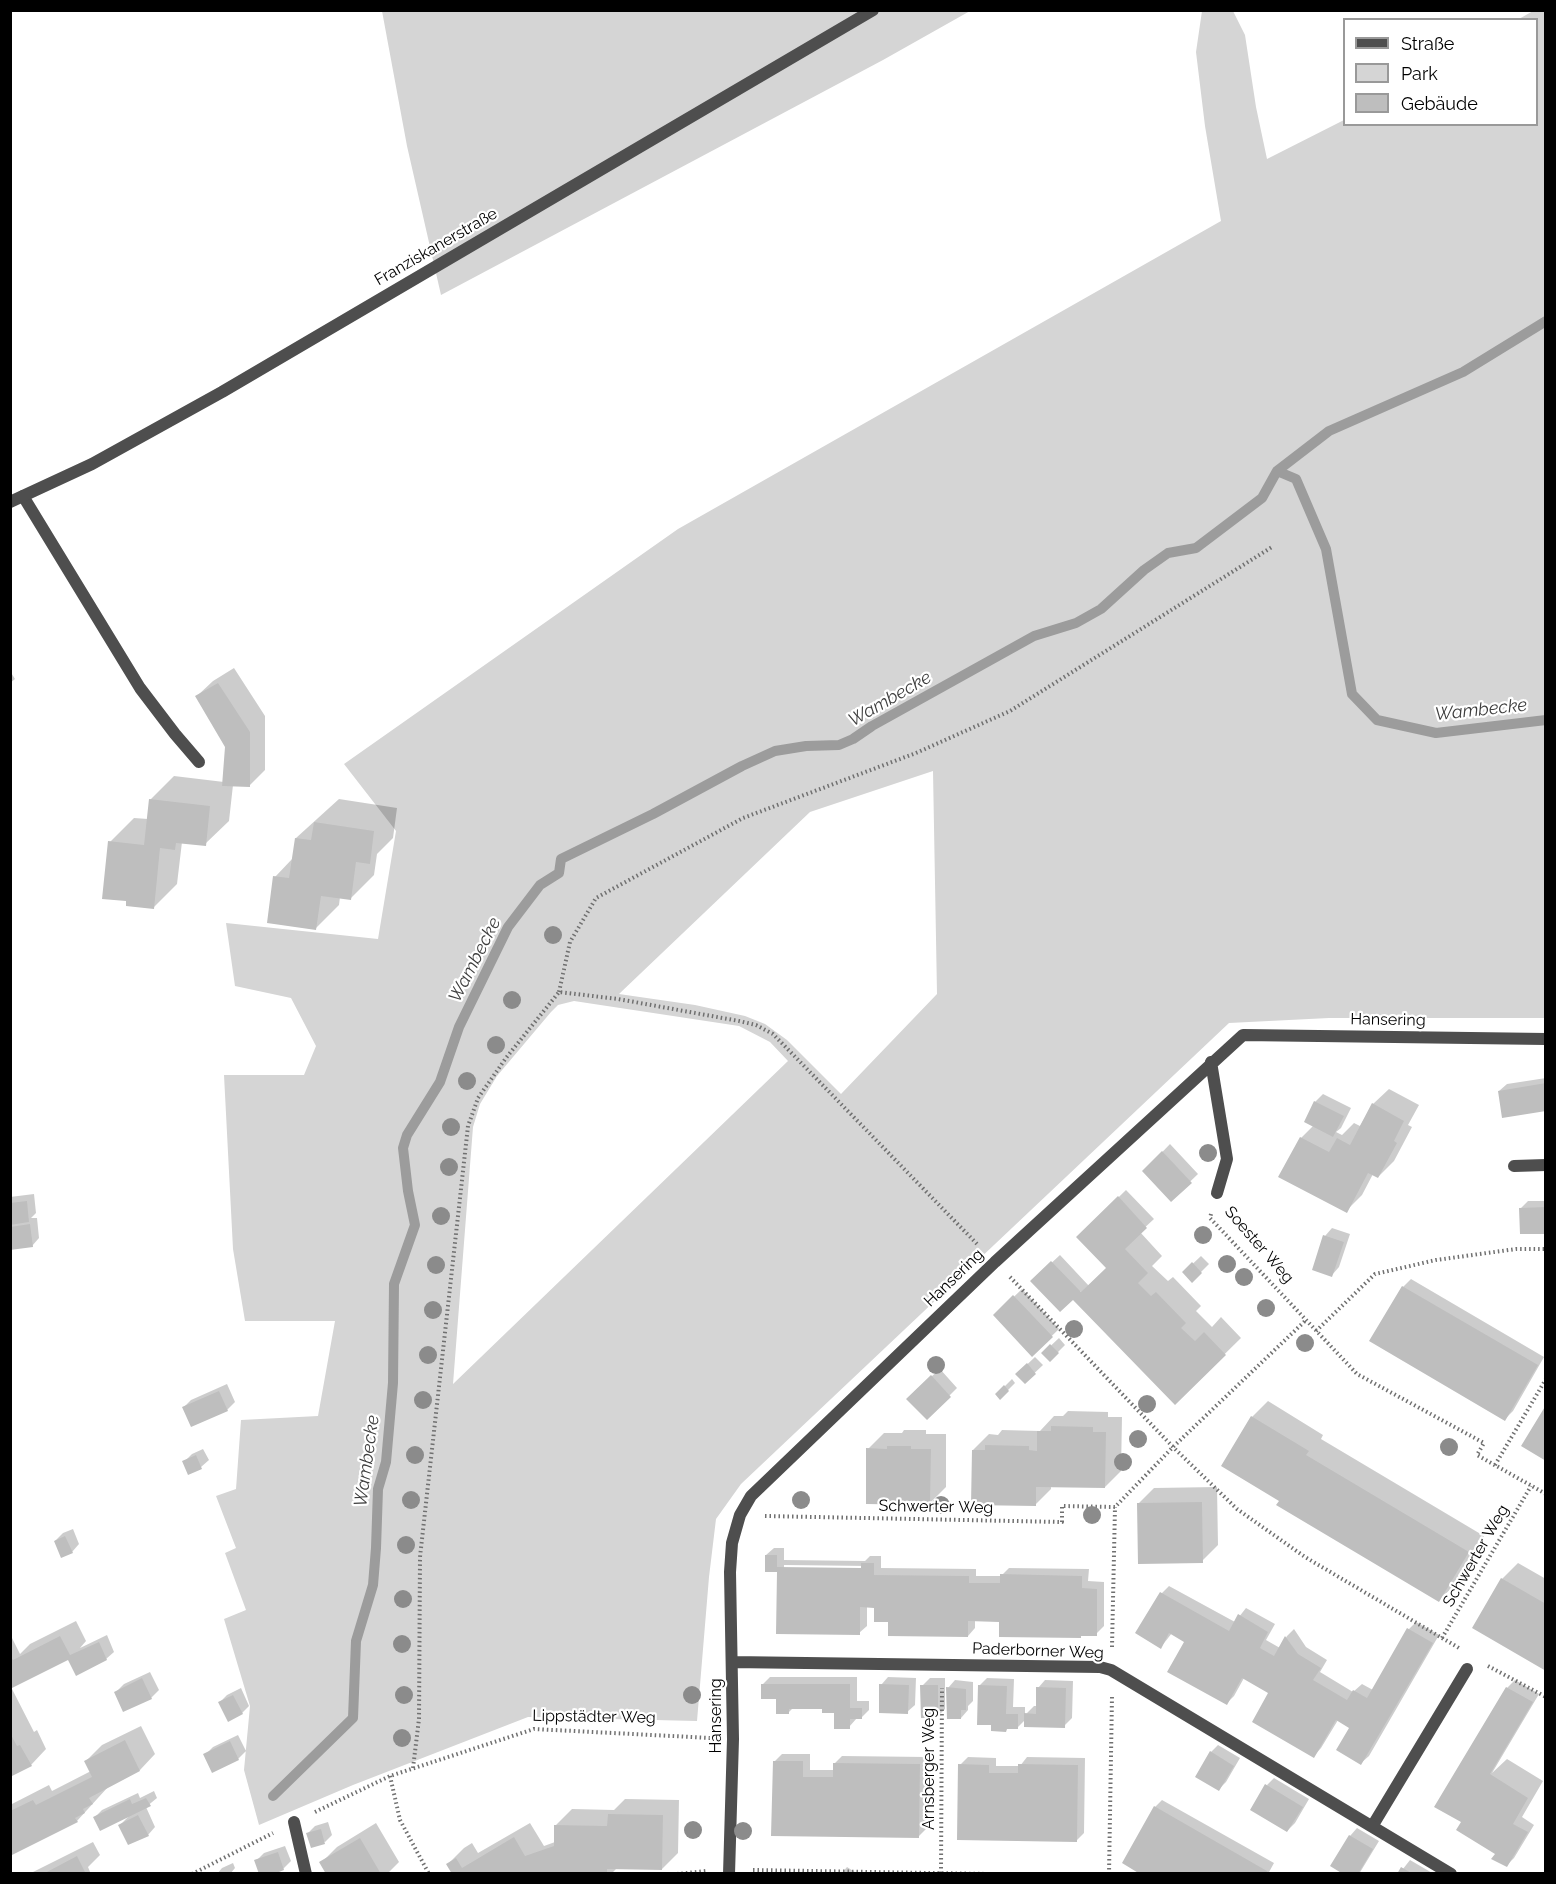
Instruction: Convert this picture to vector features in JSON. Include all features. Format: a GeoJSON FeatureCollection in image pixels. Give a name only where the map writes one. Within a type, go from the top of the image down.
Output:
{"type":"FeatureCollection","features":[{"type":"Feature","properties":{"kind":"street","name":"Franziskanerstraße"},"geometry":{"type":"LineString","coordinates":[[10,502],[92,464],[222,392],[873,10]]}},
{"type":"Feature","properties":{"kind":"street"},"geometry":{"type":"LineString","coordinates":[[23,496],[140,688],[175,735],[199,762]]}},
{"type":"Feature","properties":{"kind":"street","name":"Hansering"},"geometry":{"type":"LineString","coordinates":[[729,1872],[733,1739],[730,1572],[732,1543],[740,1515],[752,1496],[995,1262],[1243,1035],[1545,1039]]}},
{"type":"Feature","properties":{"kind":"street","name":"Soester Weg"},"geometry":{"type":"LineString","coordinates":[[1211,1062],[1227,1160],[1217,1193]]}},
{"type":"Feature","properties":{"kind":"street"},"geometry":{"type":"LineString","coordinates":[[1514,1166],[1545,1165]]}},
{"type":"Feature","properties":{"kind":"street","name":"Paderborner Weg"},"geometry":{"type":"LineString","coordinates":[[732,1662],[1100,1667],[1111,1670],[1373,1825],[1451,1874]]}},
{"type":"Feature","properties":{"kind":"street"},"geometry":{"type":"LineString","coordinates":[[1373,1825],[1467,1669]]}},
{"type":"Feature","properties":{"kind":"street"},"geometry":{"type":"LineString","coordinates":[[294,1822],[306,1874]]}},
{"type":"Feature","properties":{"kind":"path"},"geometry":{"type":"LineString","coordinates":[[413,1768],[419,1719],[420,1557],[468,1126],[478,1098],[506,1058],[559,992],[570,942],[596,898],[743,818],[916,753],[1010,711],[1272,547]]}},
{"type":"Feature","properties":{"kind":"path"},"geometry":{"type":"LineString","coordinates":[[559,992],[618,999],[739,1021],[756,1025],[773,1034],[1173,1448],[1247,1516],[1305,1557],[1465,1652]]}},
{"type":"Feature","properties":{"kind":"path","name":"Soester Weg"},"geometry":{"type":"LineString","coordinates":[[1217,1193],[1210,1218],[1357,1374],[1484,1443],[1477,1455],[1545,1494]]}},
{"type":"Feature","properties":{"kind":"path"},"geometry":{"type":"LineString","coordinates":[[1316,1332],[1375,1274],[1436,1260],[1516,1249],[1545,1249]]}},
{"type":"Feature","properties":{"kind":"path"},"geometry":{"type":"LineString","coordinates":[[1108,1874],[1115,1507],[1305,1321]]}},
{"type":"Feature","properties":{"kind":"path"},"geometry":{"type":"LineString","coordinates":[[1495,1465],[1545,1379]]}},
{"type":"Feature","properties":{"kind":"path","name":"Schwerter Weg"},"geometry":{"type":"LineString","coordinates":[[1442,1638],[1531,1486]]}},
{"type":"Feature","properties":{"kind":"path","name":"Schwerter Weg"},"geometry":{"type":"LineString","coordinates":[[740,1515],[1062,1522],[1062,1506],[1115,1507]]}},
{"type":"Feature","properties":{"kind":"path"},"geometry":{"type":"LineString","coordinates":[[1484,1663],[1545,1697]]}},
{"type":"Feature","properties":{"kind":"path","name":"Arnsberger Weg"},"geometry":{"type":"LineString","coordinates":[[940,1873],[942,1664]]}},
{"type":"Feature","properties":{"kind":"path","name":"Lippstädter Weg"},"geometry":{"type":"LineString","coordinates":[[192,1874],[390,1776],[534,1729],[733,1739]]}},
{"type":"Feature","properties":{"kind":"path"},"geometry":{"type":"LineString","coordinates":[[390,1776],[400,1820],[429,1874]]}},
{"type":"Feature","properties":{"kind":"path"},"geometry":{"type":"LineString","coordinates":[[677,1874],[729,1872],[990,1874]]}},
{"type":"Feature","properties":{"kind":"green space"},"geometry":{"type":"Polygon","coordinates":[[[382,11],[970,11],[883,60],[441,295],[407,146],[382,11]]]}},
{"type":"Feature","properties":{"kind":"green space"},"geometry":{"type":"Polygon","coordinates":[[[1202,11],[1233,11],[1245,35],[1267,159],[1343,121],[1343,126],[1538,126],[1538,18],[1521,18],[1533,11],[1545,11],[1545,1018],[1329,1018],[1229,1023],[741,1484],[716,1519],[697,1721],[528,1717],[353,1785],[259,1825],[244,1770],[250,1706],[224,1619],[246,1610],[225,1553],[236,1548],[216,1496],[236,1489],[241,1420],[318,1416],[335,1321],[245,1321],[233,1249],[224,1075],[304,1075],[316,1046],[291,998],[235,986],[226,923],[378,939],[396,831],[344,764],[678,529],[1221,221],[1205,126],[1196,52],[1202,11]],[[933,771],[810,812],[619,994],[695,1005],[745,1016],[765,1024],[787,1040],[841,1094],[937,994],[933,771]],[[574,1001],[558,1005],[497,1076],[480,1104],[473,1127],[453,1384],[788,1061],[770,1042],[739,1026],[574,1001]]]}},
{"type":"Feature","properties":{"kind":"building"},"geometry":{"type":"Polygon","coordinates":[[[218,683],[250,732],[250,787],[222,786],[225,747],[195,696],[218,683]]]}},
{"type":"Feature","properties":{"kind":"building"},"geometry":{"type":"Polygon","coordinates":[[[149,799],[210,806],[206,846],[176,843],[175,850],[160,848],[154,909],[126,906],[126,901],[102,899],[108,841],[144,845],[149,799]]]}},
{"type":"Feature","properties":{"kind":"building"},"geometry":{"type":"Polygon","coordinates":[[[314,822],[374,831],[370,864],[356,862],[351,900],[321,896],[316,930],[267,923],[273,876],[289,878],[295,838],[311,840],[314,822]]]}},
{"type":"Feature","properties":{"kind":"building"},"geometry":{"type":"Polygon","coordinates":[[[1546,1083],[1546,1111],[1502,1118],[1498,1091],[1546,1083]]]}},
{"type":"Feature","properties":{"kind":"building"},"geometry":{"type":"Polygon","coordinates":[[[1314,1101],[1344,1116],[1333,1137],[1304,1122],[1314,1101]]]}},
{"type":"Feature","properties":{"kind":"building"},"geometry":{"type":"Polygon","coordinates":[[[1372,1103],[1404,1121],[1394,1141],[1397,1143],[1378,1178],[1368,1173],[1347,1213],[1278,1177],[1300,1137],[1329,1152],[1337,1138],[1350,1145],[1372,1103]]]}},
{"type":"Feature","properties":{"kind":"building"},"geometry":{"type":"Polygon","coordinates":[[[1162,1151],[1192,1183],[1171,1202],[1142,1171],[1162,1151]]]}},
{"type":"Feature","properties":{"kind":"building"},"geometry":{"type":"Polygon","coordinates":[[[1118,1196],[1147,1228],[1125,1249],[1148,1273],[1138,1283],[1151,1296],[1156,1292],[1186,1323],[1181,1328],[1195,1341],[1204,1332],[1226,1355],[1175,1405],[1073,1300],[1060,1312],[1030,1281],[1051,1261],[1081,1292],[1106,1268],[1076,1237],[1118,1196]]]}},
{"type":"Feature","properties":{"kind":"building"},"geometry":{"type":"Polygon","coordinates":[[[27,1201],[29,1222],[10,1225],[10,1203],[27,1201]]]}},
{"type":"Feature","properties":{"kind":"building"},"geometry":{"type":"Polygon","coordinates":[[[1546,1207],[1546,1234],[1520,1234],[1519,1208],[1546,1207]]]}},
{"type":"Feature","properties":{"kind":"building"},"geometry":{"type":"Polygon","coordinates":[[[30,1224],[33,1247],[10,1250],[10,1227],[30,1224]]]}},
{"type":"Feature","properties":{"kind":"building"},"geometry":{"type":"Polygon","coordinates":[[[1323,1235],[1344,1242],[1332,1277],[1312,1270],[1323,1235]]]}},
{"type":"Feature","properties":{"kind":"building"},"geometry":{"type":"Polygon","coordinates":[[[1192,1262],[1202,1273],[1192,1283],[1182,1272],[1192,1262]]]}},
{"type":"Feature","properties":{"kind":"building"},"geometry":{"type":"Polygon","coordinates":[[[1402,1286],[1538,1365],[1505,1421],[1369,1341],[1402,1286]]]}},
{"type":"Feature","properties":{"kind":"building"},"geometry":{"type":"Polygon","coordinates":[[[1013,1295],[1053,1337],[1032,1357],[993,1315],[1013,1295]]]}},
{"type":"Feature","properties":{"kind":"building"},"geometry":{"type":"Polygon","coordinates":[[[1050,1344],[1059,1353],[1050,1362],[1041,1353],[1050,1344]]]}},
{"type":"Feature","properties":{"kind":"building"},"geometry":{"type":"Polygon","coordinates":[[[1027,1363],[1036,1374],[1025,1384],[1015,1374],[1027,1363]]]}},
{"type":"Feature","properties":{"kind":"building"},"geometry":{"type":"Polygon","coordinates":[[[931,1375],[951,1397],[927,1420],[906,1399],[931,1375]]]}},
{"type":"Feature","properties":{"kind":"building"},"geometry":{"type":"Polygon","coordinates":[[[1004,1385],[1009,1391],[1000,1400],[995,1394],[1004,1385]]]}},
{"type":"Feature","properties":{"kind":"building"},"geometry":{"type":"Polygon","coordinates":[[[219,1391],[228,1411],[191,1427],[182,1407],[219,1391]]]}},
{"type":"Feature","properties":{"kind":"building"},"geometry":{"type":"Polygon","coordinates":[[[1546,1405],[1546,1461],[1521,1446],[1546,1405]]]}},
{"type":"Feature","properties":{"kind":"building"},"geometry":{"type":"Polygon","coordinates":[[[1251,1416],[1309,1451],[1306,1455],[1469,1552],[1439,1602],[1276,1505],[1279,1501],[1221,1466],[1251,1416]]]}},
{"type":"Feature","properties":{"kind":"building"},"geometry":{"type":"Polygon","coordinates":[[[1051,1426],[1093,1427],[1093,1432],[1106,1432],[1105,1488],[1036,1487],[1036,1506],[971,1505],[972,1450],[985,1450],[985,1445],[1029,1446],[1029,1450],[1037,1451],[1037,1431],[1051,1431],[1051,1426]]]}},
{"type":"Feature","properties":{"kind":"building"},"geometry":{"type":"Polygon","coordinates":[[[887,1446],[931,1449],[930,1505],[866,1504],[866,1448],[887,1449],[887,1446]]]}},
{"type":"Feature","properties":{"kind":"building"},"geometry":{"type":"Polygon","coordinates":[[[196,1455],[202,1469],[188,1475],[182,1461],[196,1455]]]}},
{"type":"Feature","properties":{"kind":"building"},"geometry":{"type":"Polygon","coordinates":[[[1202,1502],[1203,1563],[1138,1564],[1137,1503],[1202,1502]]]}},
{"type":"Feature","properties":{"kind":"building"},"geometry":{"type":"Polygon","coordinates":[[[65,1536],[73,1553],[61,1558],[54,1541],[65,1536]]]}},
{"type":"Feature","properties":{"kind":"building"},"geometry":{"type":"Polygon","coordinates":[[[765,1555],[777,1555],[777,1567],[861,1568],[861,1563],[874,1563],[874,1575],[969,1576],[969,1583],[1000,1583],[1000,1574],[1082,1576],[1082,1588],[1097,1589],[1097,1636],[1081,1636],[1081,1638],[999,1637],[999,1622],[968,1621],[968,1637],[888,1636],[888,1622],[874,1622],[874,1608],[860,1607],[860,1635],[776,1634],[777,1572],[765,1572],[765,1555]]]}},
{"type":"Feature","properties":{"kind":"building"},"geometry":{"type":"Polygon","coordinates":[[[1501,1578],[1546,1604],[1546,1671],[1472,1628],[1501,1578]]]}},
{"type":"Feature","properties":{"kind":"building"},"geometry":{"type":"Polygon","coordinates":[[[1160,1592],[1229,1631],[1238,1614],[1268,1632],[1260,1648],[1274,1656],[1285,1636],[1298,1654],[1321,1668],[1313,1680],[1347,1700],[1353,1690],[1367,1698],[1407,1628],[1433,1643],[1361,1765],[1336,1750],[1349,1728],[1336,1720],[1314,1758],[1252,1722],[1268,1693],[1242,1678],[1227,1705],[1167,1672],[1184,1642],[1169,1633],[1161,1649],[1135,1633],[1160,1592]]]}},
{"type":"Feature","properties":{"kind":"building"},"geometry":{"type":"Polygon","coordinates":[[[60,1636],[70,1655],[99,1642],[107,1660],[76,1676],[68,1660],[10,1689],[10,1656],[13,1660],[60,1636]]]}},
{"type":"Feature","properties":{"kind":"building"},"geometry":{"type":"Polygon","coordinates":[[[142,1678],[152,1699],[123,1712],[114,1692],[142,1678]]]}},
{"type":"Feature","properties":{"kind":"building"},"geometry":{"type":"Polygon","coordinates":[[[761,1684],[850,1684],[850,1708],[862,1708],[862,1719],[850,1719],[850,1729],[834,1729],[834,1713],[822,1713],[822,1709],[789,1709],[789,1714],[776,1714],[776,1699],[761,1699],[761,1684]]]}},
{"type":"Feature","properties":{"kind":"building"},"geometry":{"type":"Polygon","coordinates":[[[879,1684],[909,1685],[908,1714],[879,1713],[879,1684]]]}},
{"type":"Feature","properties":{"kind":"building"},"geometry":{"type":"Polygon","coordinates":[[[920,1685],[938,1685],[938,1718],[921,1718],[920,1685]]]}},
{"type":"Feature","properties":{"kind":"building"},"geometry":{"type":"Polygon","coordinates":[[[978,1685],[1007,1686],[1006,1714],[1018,1714],[1018,1729],[1007,1729],[1006,1732],[991,1731],[991,1725],[977,1725],[978,1685]]]}},
{"type":"Feature","properties":{"kind":"building"},"geometry":{"type":"Polygon","coordinates":[[[946,1687],[966,1689],[966,1710],[961,1710],[961,1719],[947,1719],[946,1687]]]}},
{"type":"Feature","properties":{"kind":"building"},"geometry":{"type":"Polygon","coordinates":[[[1036,1687],[1066,1688],[1065,1728],[1024,1727],[1024,1713],[1036,1714],[1036,1687]]]}},
{"type":"Feature","properties":{"kind":"building"},"geometry":{"type":"Polygon","coordinates":[[[1506,1687],[1533,1702],[1490,1774],[1528,1798],[1513,1824],[1528,1832],[1507,1867],[1491,1859],[1495,1854],[1456,1830],[1461,1822],[1434,1807],[1506,1687]]]}},
{"type":"Feature","properties":{"kind":"building"},"geometry":{"type":"Polygon","coordinates":[[[233,1695],[243,1714],[228,1722],[218,1702],[233,1695]]]}},
{"type":"Feature","properties":{"kind":"building"},"geometry":{"type":"Polygon","coordinates":[[[10,1733],[32,1766],[10,1777],[10,1733]]]}},
{"type":"Feature","properties":{"kind":"building"},"geometry":{"type":"Polygon","coordinates":[[[125,1740],[140,1771],[89,1798],[93,1804],[83,1809],[85,1813],[75,1818],[78,1822],[10,1856],[10,1811],[33,1800],[36,1805],[92,1777],[84,1761],[125,1740]]]}},
{"type":"Feature","properties":{"kind":"building"},"geometry":{"type":"Polygon","coordinates":[[[230,1741],[239,1760],[212,1773],[203,1754],[230,1741]]]}},
{"type":"Feature","properties":{"kind":"building"},"geometry":{"type":"Polygon","coordinates":[[[1210,1751],[1234,1766],[1219,1791],[1195,1777],[1210,1751]]]}},
{"type":"Feature","properties":{"kind":"building"},"geometry":{"type":"Polygon","coordinates":[[[773,1761],[803,1761],[803,1777],[833,1777],[833,1763],[920,1764],[919,1838],[771,1836],[773,1761]]]}},
{"type":"Feature","properties":{"kind":"building"},"geometry":{"type":"Polygon","coordinates":[[[958,1764],[989,1765],[989,1773],[1018,1773],[1018,1764],[1078,1765],[1077,1842],[957,1840],[958,1764]]]}},
{"type":"Feature","properties":{"kind":"building"},"geometry":{"type":"Polygon","coordinates":[[[1265,1784],[1303,1807],[1287,1832],[1250,1810],[1265,1784]]]}},
{"type":"Feature","properties":{"kind":"building"},"geometry":{"type":"Polygon","coordinates":[[[146,1798],[151,1806],[100,1831],[93,1817],[130,1799],[132,1804],[146,1798]]]}},
{"type":"Feature","properties":{"kind":"building"},"geometry":{"type":"Polygon","coordinates":[[[1154,1806],[1267,1871],[1266,1874],[1140,1874],[1122,1863],[1154,1806]]]}},
{"type":"Feature","properties":{"kind":"building"},"geometry":{"type":"Polygon","coordinates":[[[608,1814],[663,1815],[662,1870],[607,1869],[607,1874],[452,1874],[446,1864],[456,1858],[462,1868],[514,1837],[525,1856],[554,1846],[554,1825],[607,1826],[608,1814]]]}},
{"type":"Feature","properties":{"kind":"building"},"geometry":{"type":"Polygon","coordinates":[[[138,1815],[149,1836],[128,1845],[118,1825],[138,1815]]]}},
{"type":"Feature","properties":{"kind":"building"},"geometry":{"type":"Polygon","coordinates":[[[321,1829],[325,1844],[311,1848],[306,1833],[321,1829]]]}},
{"type":"Feature","properties":{"kind":"building"},"geometry":{"type":"Polygon","coordinates":[[[1349,1835],[1373,1849],[1358,1874],[1343,1874],[1330,1866],[1349,1835]]]}},
{"type":"Feature","properties":{"kind":"building"},"geometry":{"type":"Polygon","coordinates":[[[360,1838],[381,1874],[326,1874],[319,1862],[360,1838]]]}},
{"type":"Feature","properties":{"kind":"building"},"geometry":{"type":"Polygon","coordinates":[[[278,1852],[284,1870],[274,1874],[259,1874],[254,1860],[278,1852]]]}},
{"type":"Feature","properties":{"kind":"building"},"geometry":{"type":"Polygon","coordinates":[[[77,1856],[85,1872],[43,1874],[77,1856]]]}},
{"type":"Feature","properties":{"kind":"building"},"geometry":{"type":"Polygon","coordinates":[[[1401,1867],[1413,1874],[1397,1874],[1401,1867]]]}},
{"type":"Feature","properties":{"kind":"waterway","name":"Wambecke"},"geometry":{"type":"LineString","coordinates":[[273,1796],[353,1718],[356,1641],[373,1585],[378,1489],[386,1462],[393,1383],[394,1284],[415,1225],[403,1148],[407,1135],[440,1082],[459,1027],[508,927],[540,885],[559,873],[561,859],[775,751],[806,746],[839,745],[853,739],[872,726],[1034,636],[1076,623],[1101,609],[1144,570],[1168,553],[1196,548],[1262,498],[1277,471],[1329,431],[1463,372],[1546,321]]}},
{"type":"Feature","properties":{"kind":"waterway","name":"Wambecke"},"geometry":{"type":"LineString","coordinates":[[1277,471],[1296,479],[1326,549],[1352,694],[1377,720],[1436,733],[1546,720]]}}]}
